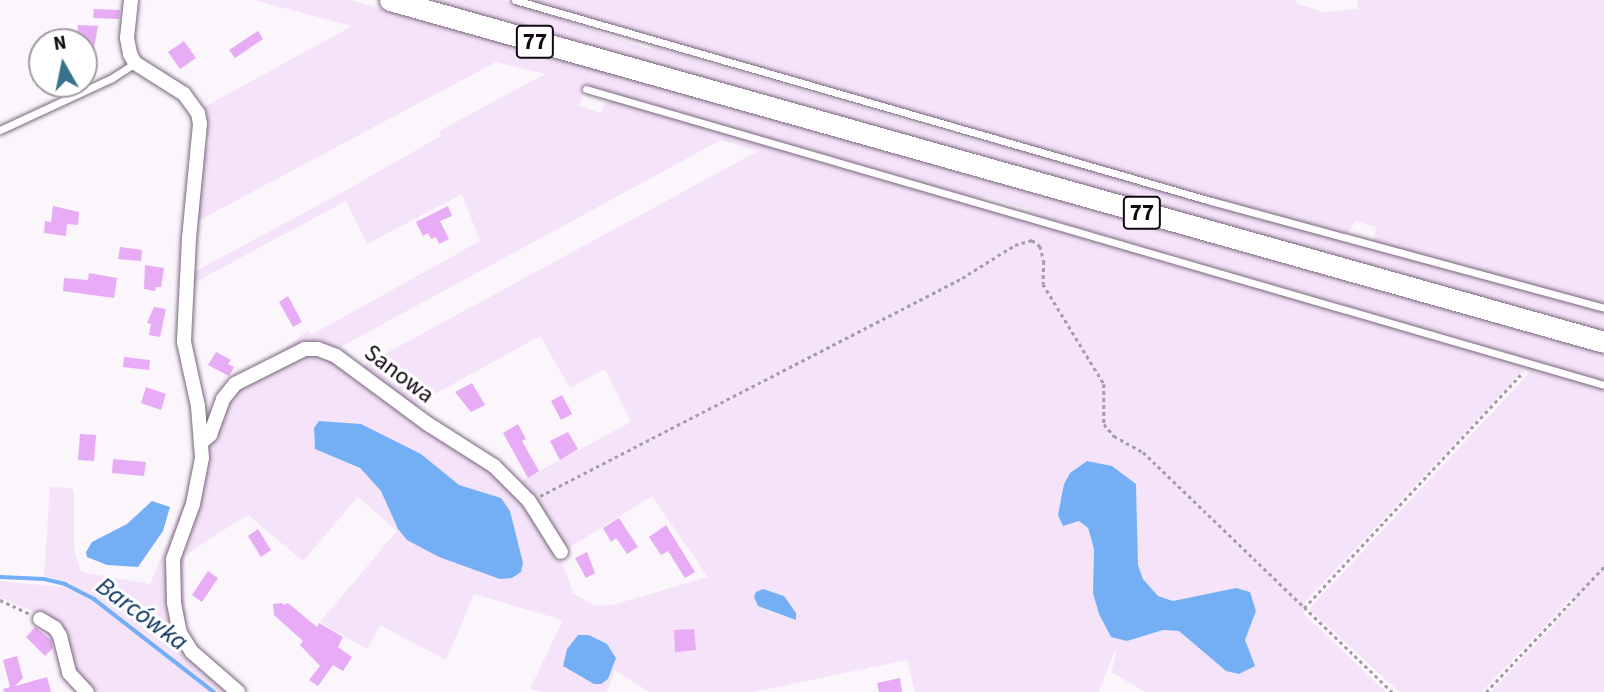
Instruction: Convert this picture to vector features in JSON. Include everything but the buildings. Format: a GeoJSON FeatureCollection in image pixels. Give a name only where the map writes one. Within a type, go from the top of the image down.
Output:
{"type":"FeatureCollection","features":[{"type":"Feature","properties":{"kind":"main road","name":"77"},"geometry":{"type":"LineString","coordinates":[[390,0],[1604,342]]}},
{"type":"Feature","properties":{"kind":"street"},"geometry":{"type":"LineString","coordinates":[[131,0],[127,44],[135,63]]}},
{"type":"Feature","properties":{"kind":"street","name":"Sanowa"},"geometry":{"type":"LineString","coordinates":[[135,63],[184,94],[198,113],[200,124],[189,239],[184,342],[202,442],[200,477],[173,559],[174,603],[180,633],[192,652],[238,692]]}},
{"type":"Feature","properties":{"kind":"street","name":"Sanowa"},"geometry":{"type":"LineString","coordinates":[[202,442],[210,435],[223,399],[235,384],[305,349],[318,349],[336,356],[428,424],[494,466],[529,501],[561,552]]}},
{"type":"Feature","properties":{"kind":"street"},"geometry":{"type":"LineString","coordinates":[[40,619],[55,628],[60,636],[69,673],[87,692]]}},
{"type":"Feature","properties":{"kind":"lane"},"geometry":{"type":"LineString","coordinates":[[515,0],[1224,205],[1604,308]]}},
{"type":"Feature","properties":{"kind":"lane"},"geometry":{"type":"LineString","coordinates":[[0,130],[112,78],[135,63]]}},
{"type":"Feature","properties":{"kind":"lane"},"geometry":{"type":"LineString","coordinates":[[586,89],[1604,385]]}},
{"type":"Feature","properties":{"kind":"path"},"geometry":{"type":"LineString","coordinates":[[529,501],[962,278],[1015,245],[1032,240],[1041,246],[1044,261],[1043,284],[1104,384],[1104,424],[1114,436],[1143,452],[1392,692]]}},
{"type":"Feature","properties":{"kind":"path"},"geometry":{"type":"LineString","coordinates":[[1304,608],[1532,362]]}},
{"type":"Feature","properties":{"kind":"path"},"geometry":{"type":"LineString","coordinates":[[1486,692],[1604,567]]}},
{"type":"Feature","properties":{"kind":"path"},"geometry":{"type":"LineString","coordinates":[[0,600],[40,619]]}},
{"type":"Feature","properties":{"kind":"shaded area"},"geometry":{"type":"Polygon","coordinates":[[[254,0],[351,0],[1604,354],[1604,381],[1035,215],[1027,209],[988,197],[975,198],[586,85],[579,106],[601,113],[605,104],[614,100],[1604,388],[1604,692],[1491,692],[1577,600],[1573,596],[1482,692],[1399,692],[1309,609],[1530,372],[1524,370],[1305,602],[1304,614],[1386,692],[1145,692],[1111,672],[1117,651],[1114,652],[1099,692],[915,692],[907,660],[753,692],[649,692],[615,670],[607,692],[543,692],[530,689],[563,620],[474,594],[446,660],[380,625],[367,649],[320,622],[397,531],[358,497],[303,561],[248,515],[185,556],[183,571],[186,622],[181,623],[176,590],[177,557],[193,517],[207,448],[227,397],[236,388],[301,353],[314,352],[331,358],[489,467],[532,509],[559,553],[573,593],[591,604],[615,604],[708,577],[652,496],[564,551],[544,514],[506,473],[507,469],[519,482],[631,422],[605,369],[570,388],[540,336],[411,407],[359,368],[758,151],[721,140],[335,350],[302,347],[254,371],[308,331],[311,335],[480,241],[462,194],[367,244],[346,201],[192,284],[194,272],[341,193],[441,136],[439,131],[545,74],[496,62],[198,221],[195,252],[192,250],[203,147],[209,145],[210,136],[203,134],[199,110],[352,26],[254,0]],[[319,421],[314,428],[315,449],[359,468],[381,491],[398,529],[408,540],[439,557],[500,578],[512,578],[521,572],[523,563],[510,511],[501,498],[459,485],[421,454],[361,424],[319,421]],[[1087,461],[1070,473],[1064,484],[1058,515],[1063,525],[1079,521],[1087,528],[1094,549],[1093,593],[1099,614],[1111,637],[1127,641],[1163,630],[1179,631],[1226,671],[1239,674],[1254,666],[1245,640],[1256,611],[1250,592],[1236,588],[1173,601],[1158,596],[1143,579],[1138,565],[1136,484],[1112,466],[1087,461]],[[763,589],[756,592],[754,597],[758,606],[796,620],[796,613],[784,596],[763,589]],[[578,635],[567,649],[563,666],[594,684],[601,684],[608,679],[616,658],[607,644],[589,635],[578,635]]]}},
{"type":"Feature","properties":{"kind":"shaded area"},"geometry":{"type":"Polygon","coordinates":[[[426,0],[504,0],[649,49],[652,46],[965,138],[1014,148],[1604,312],[1604,333],[1516,310],[1517,303],[1514,310],[426,0]]]}},
{"type":"Feature","properties":{"kind":"shaded area"},"geometry":{"type":"Polygon","coordinates":[[[525,0],[1296,0],[1297,4],[1324,12],[1359,9],[1357,0],[1604,0],[1604,305],[1373,244],[1376,227],[1355,221],[1347,234],[1337,233],[701,53],[525,0]]]}},
{"type":"Feature","properties":{"kind":"shaded area"},"geometry":{"type":"Polygon","coordinates":[[[411,407],[470,443],[467,445],[411,407]]]}},
{"type":"Feature","properties":{"kind":"shaded area"},"geometry":{"type":"Polygon","coordinates":[[[193,449],[196,449],[197,479],[175,541],[173,619],[235,692],[91,692],[76,676],[47,617],[0,598],[0,581],[62,587],[70,582],[44,576],[50,487],[72,488],[74,493],[74,549],[81,572],[150,584],[187,496],[194,468],[193,449]]]}},
{"type":"Feature","properties":{"kind":"water"},"geometry":{"type":"Polygon","coordinates":[[[319,421],[361,424],[421,454],[459,485],[501,498],[510,511],[523,563],[521,572],[512,578],[500,579],[439,557],[407,540],[398,529],[381,491],[360,468],[315,449],[314,428],[319,421]]]}},
{"type":"Feature","properties":{"kind":"water"},"geometry":{"type":"Polygon","coordinates":[[[1087,461],[1112,466],[1136,484],[1138,565],[1143,579],[1158,596],[1173,601],[1236,588],[1250,592],[1256,611],[1245,640],[1255,666],[1239,674],[1226,671],[1179,631],[1163,630],[1127,641],[1111,637],[1099,614],[1093,593],[1094,549],[1088,528],[1079,521],[1063,526],[1058,515],[1064,484],[1070,473],[1087,461]]]}},
{"type":"Feature","properties":{"kind":"water"},"geometry":{"type":"Polygon","coordinates":[[[152,501],[170,507],[163,531],[138,567],[107,565],[87,557],[86,552],[92,542],[127,524],[152,501]]]}},
{"type":"Feature","properties":{"kind":"water"},"geometry":{"type":"Polygon","coordinates":[[[763,589],[784,596],[796,613],[796,620],[758,606],[754,597],[756,592],[763,589]]]}},
{"type":"Feature","properties":{"kind":"water"},"geometry":{"type":"Polygon","coordinates":[[[578,635],[589,635],[607,644],[616,658],[608,679],[601,684],[594,684],[563,666],[567,649],[578,635]]]}},
{"type":"Feature","properties":{"kind":"waterway","name":"Barcówka"},"geometry":{"type":"LineString","coordinates":[[0,577],[44,579],[65,584],[94,599],[214,692]]}}]}
